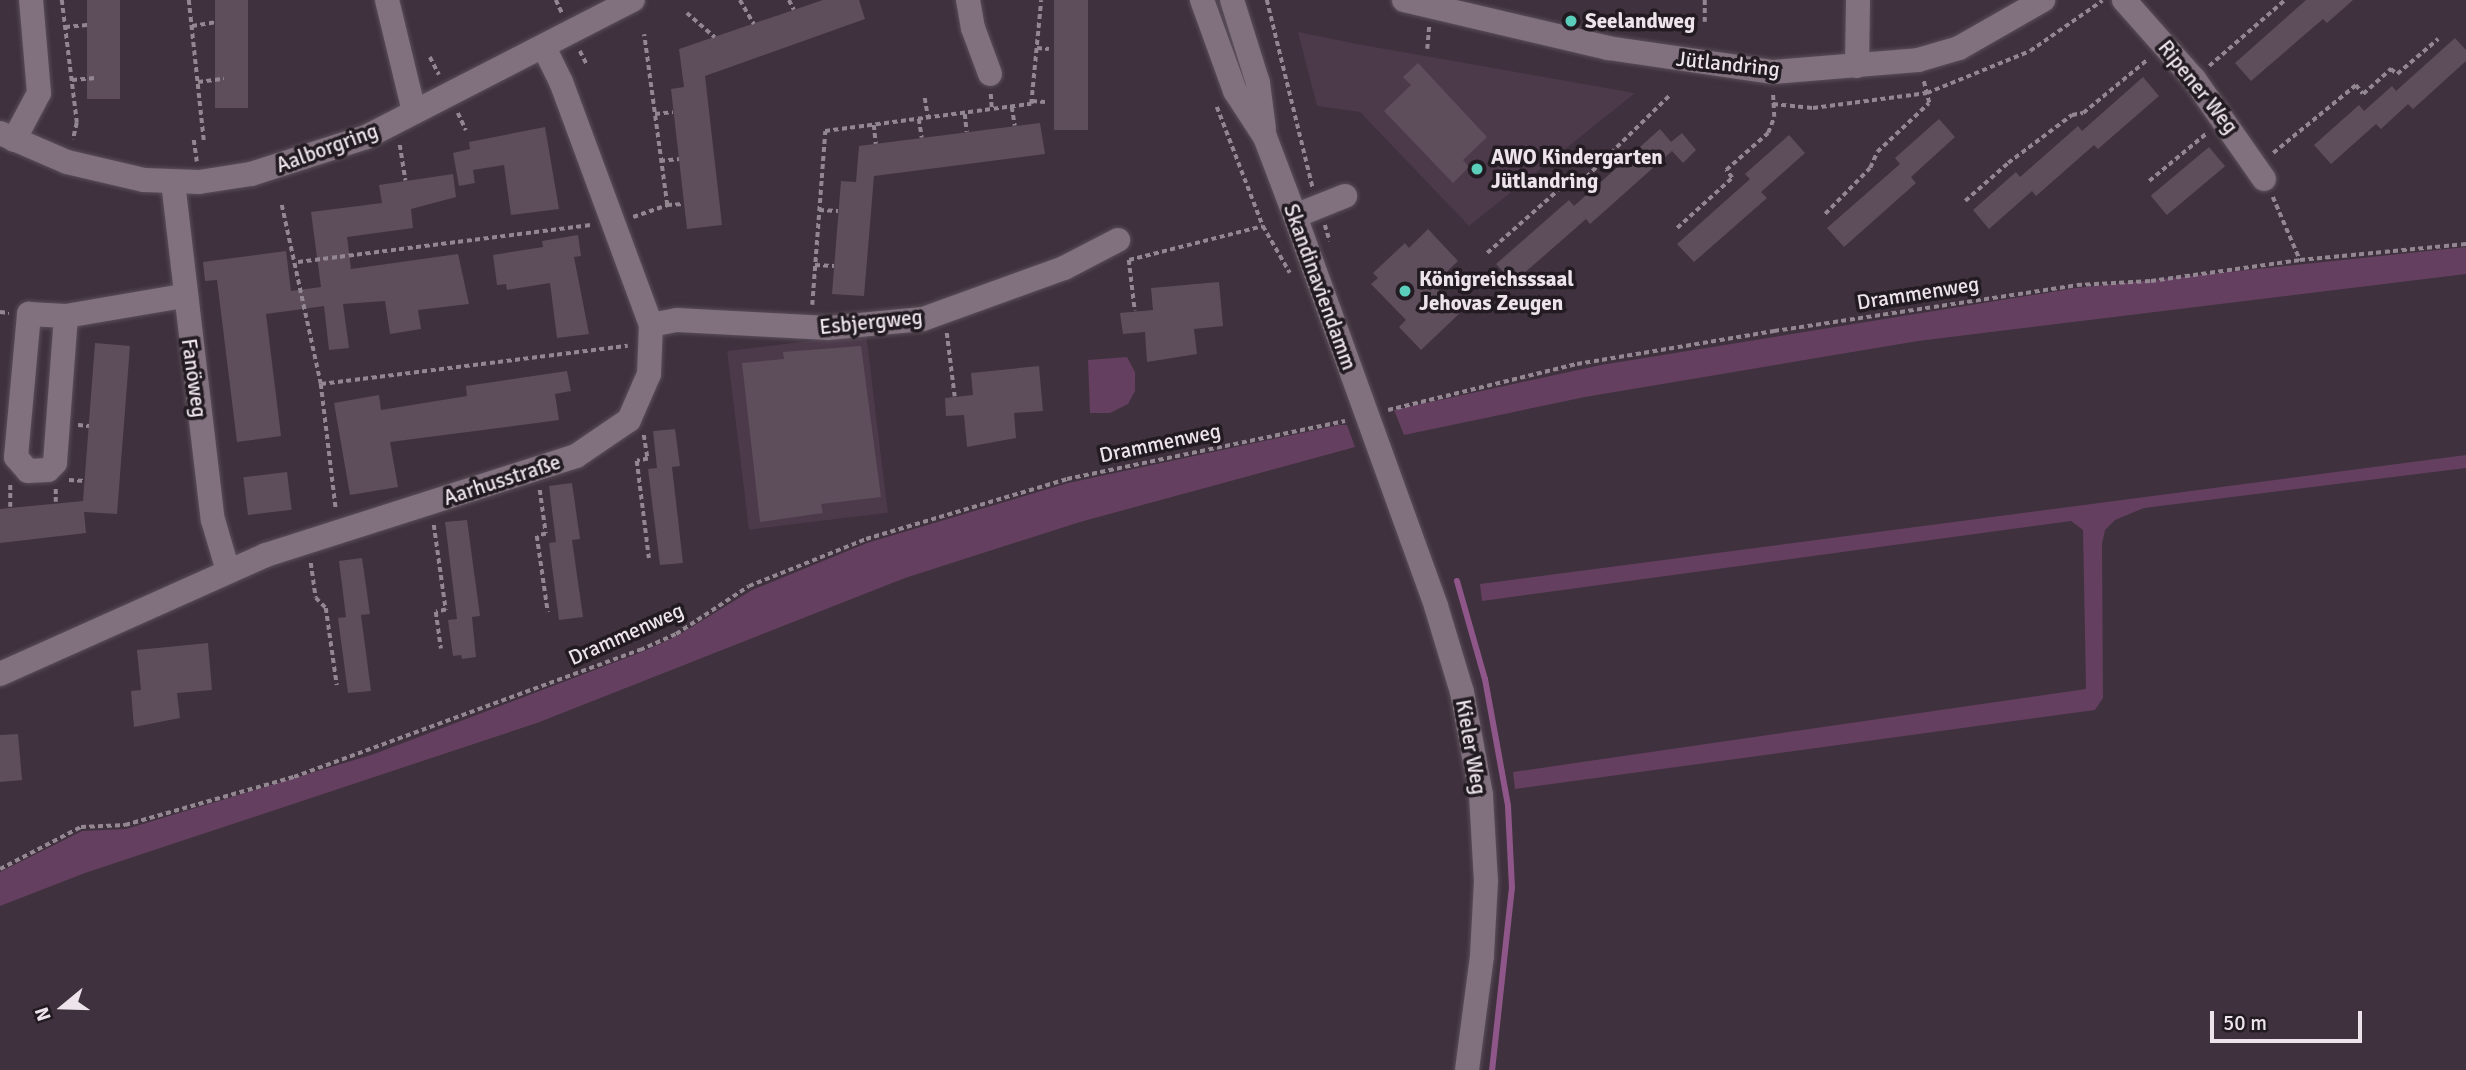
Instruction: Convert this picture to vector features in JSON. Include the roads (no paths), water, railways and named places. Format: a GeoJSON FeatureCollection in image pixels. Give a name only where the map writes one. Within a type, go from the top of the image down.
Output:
{"type":"FeatureCollection","features":[{"type":"Feature","properties":{"kind":"street"},"geometry":{"type":"LineString","coordinates":[[7,136],[39,93],[31,0]]}},
{"type":"Feature","properties":{"kind":"street"},"geometry":{"type":"LineString","coordinates":[[387,0],[414,112]]}},
{"type":"Feature","properties":{"kind":"street","name":"Aalborgring"},"geometry":{"type":"LineString","coordinates":[[7,136],[67,162],[119,176],[173,182],[223,180],[291,164],[366,137],[633,0]]}},
{"type":"Feature","properties":{"kind":"street"},"geometry":{"type":"LineString","coordinates":[[968,0],[973,28],[990,74]]}},
{"type":"Feature","properties":{"kind":"street","name":"Skandinaviendamm"},"geometry":{"type":"LineString","coordinates":[[1202,0],[1235,91],[1265,137],[1373,438]]}},
{"type":"Feature","properties":{"kind":"street","name":"Skandinaviendamm"},"geometry":{"type":"LineString","coordinates":[[1232,0],[1258,83],[1265,137]]}},
{"type":"Feature","properties":{"kind":"street","name":"Jütlandring"},"geometry":{"type":"LineString","coordinates":[[1404,0],[1608,48],[1773,72],[1918,60],[1959,48],[2043,0]]}},
{"type":"Feature","properties":{"kind":"street"},"geometry":{"type":"LineString","coordinates":[[1857,66],[1858,0]]}},
{"type":"Feature","properties":{"kind":"street","name":"Ripener Weg"},"geometry":{"type":"LineString","coordinates":[[2124,0],[2194,79],[2261,172]]}},
{"type":"Feature","properties":{"kind":"street"},"geometry":{"type":"LineString","coordinates":[[544,47],[561,82],[650,334]]}},
{"type":"Feature","properties":{"kind":"street","name":"Fanöweg"},"geometry":{"type":"LineString","coordinates":[[173,182],[183,296],[213,520],[228,571]]}},
{"type":"Feature","properties":{"kind":"street"},"geometry":{"type":"LineString","coordinates":[[1295,216],[1345,196]]}},
{"type":"Feature","properties":{"kind":"street","name":"Esbjergweg"},"geometry":{"type":"LineString","coordinates":[[650,334],[677,320],[810,328],[923,318],[1123,250]]}},
{"type":"Feature","properties":{"kind":"street"},"geometry":{"type":"LineString","coordinates":[[66,316],[55,463],[48,470],[27,471],[16,457],[29,314],[66,316],[183,296]]}},
{"type":"Feature","properties":{"kind":"street","name":"Aarhusstraße"},"geometry":{"type":"LineString","coordinates":[[0,674],[228,571],[307,540],[576,456],[629,420],[649,374],[650,334]]}},
{"type":"Feature","properties":{"kind":"street","name":"Kieler Weg"},"geometry":{"type":"LineString","coordinates":[[1373,438],[1451,652],[1481,795],[1485,918],[1466,1070]]}},
{"type":"Feature","properties":{"kind":"waterway"},"geometry":{"type":"LineString","coordinates":[[1457,581],[1485,679],[1508,806],[1512,887],[1492,1070]]}},
{"type":"Feature","properties":{"kind":"place","name":"Seelandweg"},"geometry":{"type":"Point","coordinates":[1571,21]}},
{"type":"Feature","properties":{"kind":"place","name":"AWO Kindergarten Jütlandring"},"geometry":{"type":"Point","coordinates":[1477,169]}},
{"type":"Feature","properties":{"kind":"place","name":"Königreichsssaal Jehovas Zeugen"},"geometry":{"type":"Point","coordinates":[1405,291]}}]}
